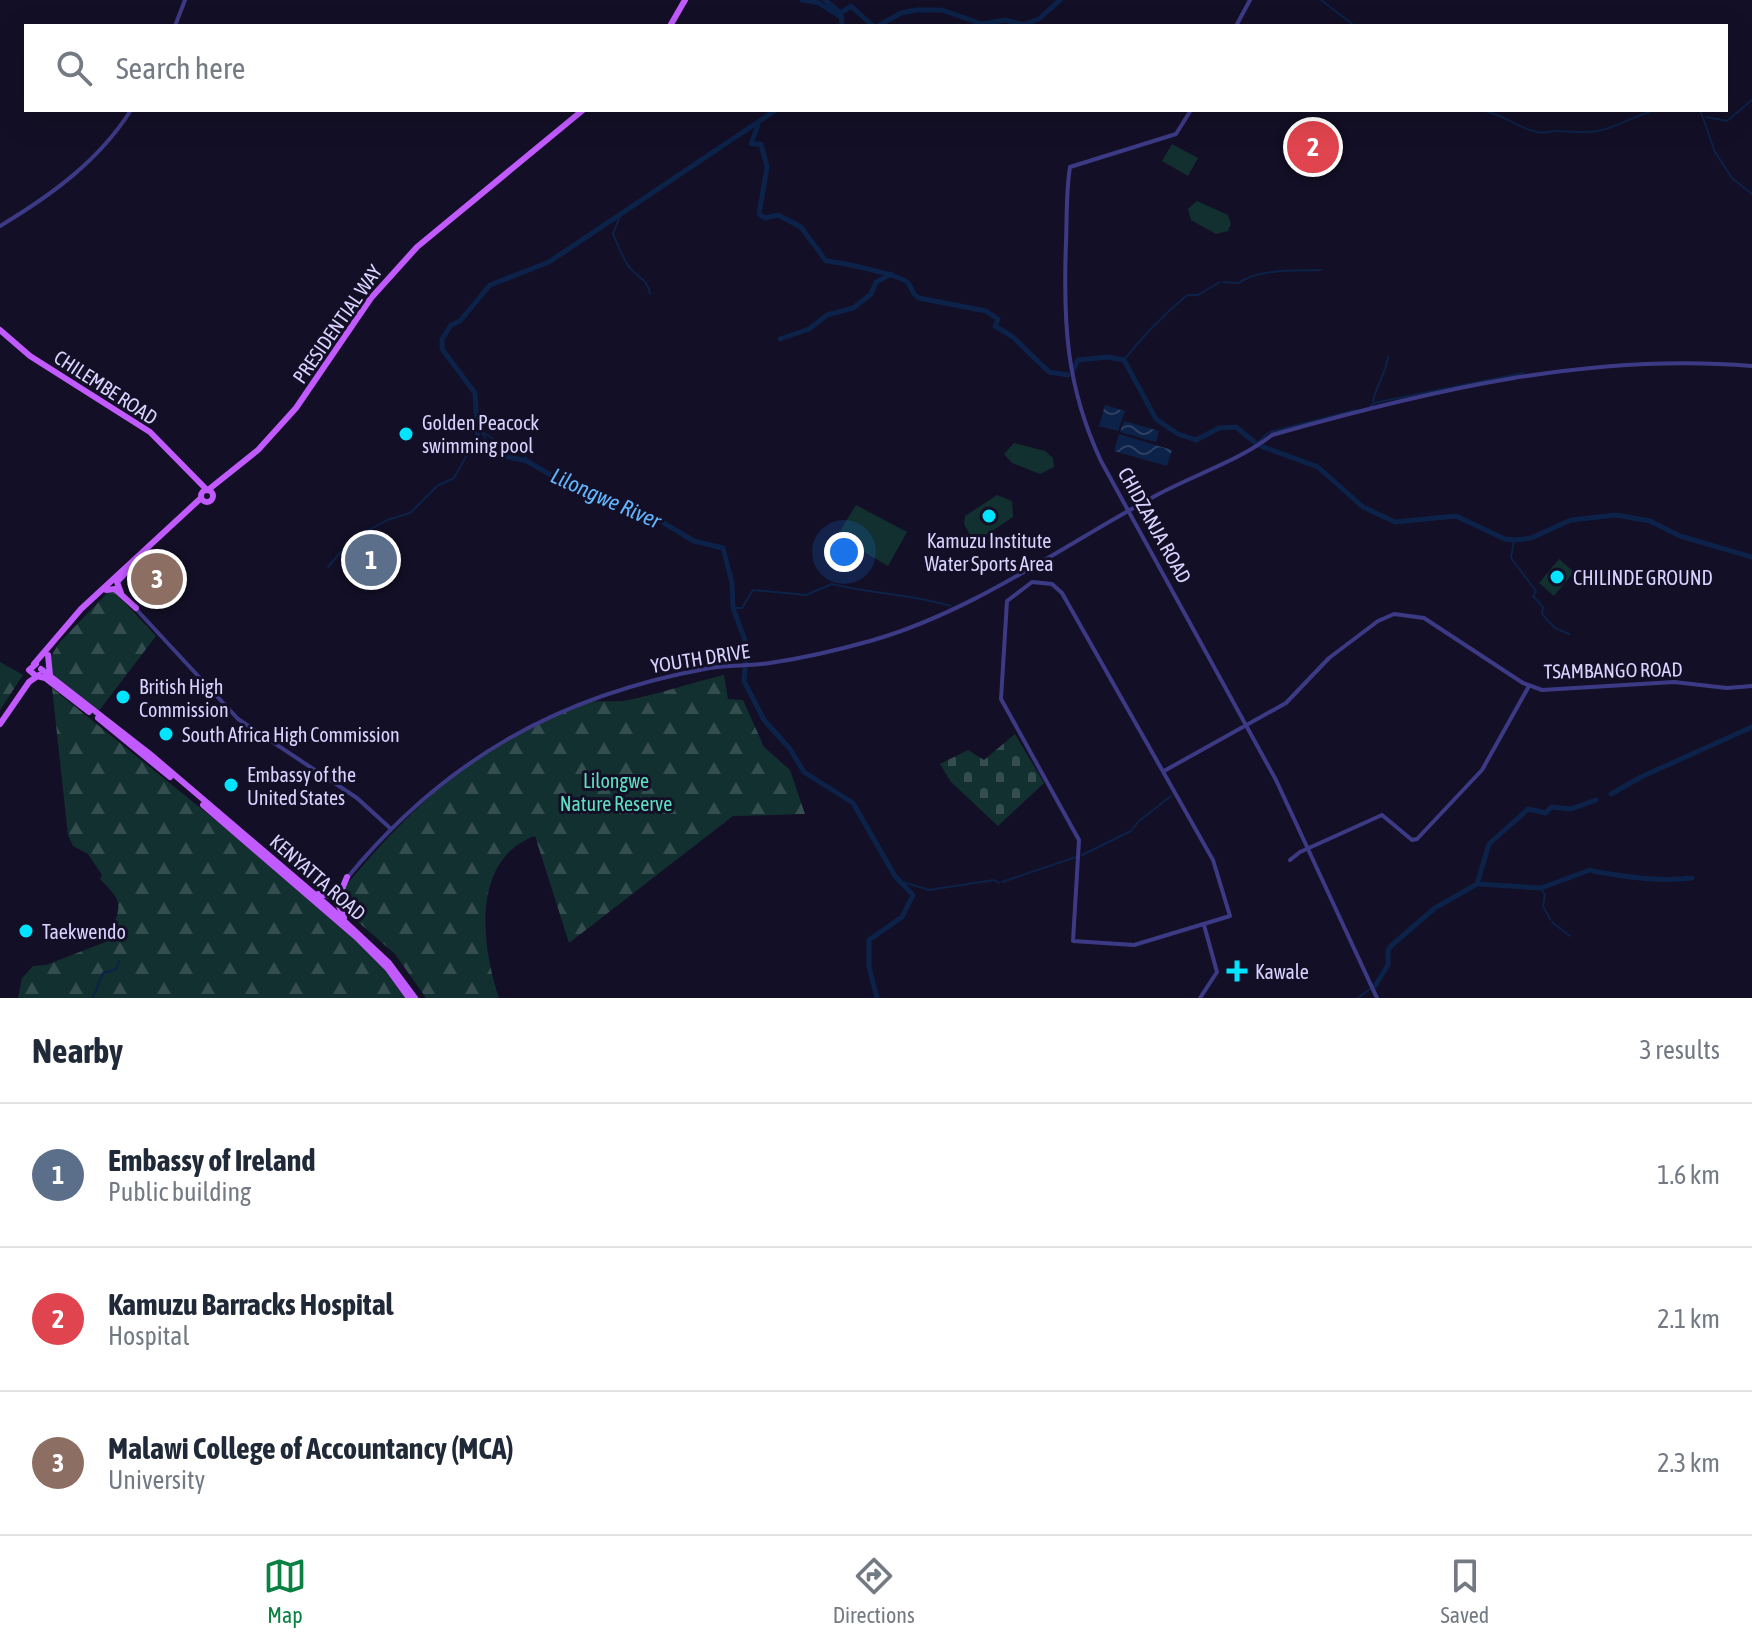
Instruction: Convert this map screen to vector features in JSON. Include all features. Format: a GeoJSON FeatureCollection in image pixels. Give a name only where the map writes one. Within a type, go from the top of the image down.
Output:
{"type":"FeatureCollection","features":[{"type":"Feature","properties":{"kind":"main road"},"geometry":{"type":"LineString","coordinates":[[671,24],[685,0]]}},
{"type":"Feature","properties":{"kind":"main road","name":"PRESIDENTIAL WAY"},"geometry":{"type":"LineString","coordinates":[[0,722],[70,625],[113,581],[234,471],[296,408],[371,298],[408,255],[442,223],[581,112]]}},
{"type":"Feature","properties":{"kind":"main road","name":"CHILEMBE ROAD"},"geometry":{"type":"LineString","coordinates":[[0,330],[30,356],[150,432],[206,495]]}},
{"type":"Feature","properties":{"kind":"main road","name":"PRESIDENTIAL WAY"},"geometry":{"type":"LineString","coordinates":[[0,722],[87,603],[136,562],[206,495]]}},
{"type":"Feature","properties":{"kind":"main road"},"geometry":{"type":"LineString","coordinates":[[121,593],[117,582],[136,562]]}},
{"type":"Feature","properties":{"kind":"main road"},"geometry":{"type":"LineString","coordinates":[[106,590],[115,589],[136,608]]}},
{"type":"Feature","properties":{"kind":"main road"},"geometry":{"type":"LineString","coordinates":[[48,655],[48,672],[57,685]]}},
{"type":"Feature","properties":{"kind":"main road","name":"KENYATTA ROAD"},"geometry":{"type":"LineString","coordinates":[[36,671],[150,754],[307,889],[381,962],[412,998]]}},
{"type":"Feature","properties":{"kind":"main road"},"geometry":{"type":"LineString","coordinates":[[25,687],[39,681],[57,685]]}},
{"type":"Feature","properties":{"kind":"main road","name":"KENYATTA ROAD"},"geometry":{"type":"LineString","coordinates":[[57,685],[351,927],[389,963],[412,998]]}},
{"type":"Feature","properties":{"kind":"main road"},"geometry":{"type":"LineString","coordinates":[[347,877],[339,892],[338,907],[351,927]]}},
{"type":"Feature","properties":{"kind":"main road"},"geometry":{"type":"LineString","coordinates":[[307,889],[325,898],[332,896]]}},
{"type":"Feature","properties":{"kind":"street"},"geometry":{"type":"LineString","coordinates":[[176,24],[185,0]]}},
{"type":"Feature","properties":{"kind":"street"},"geometry":{"type":"LineString","coordinates":[[1237,24],[1250,0]]}},
{"type":"Feature","properties":{"kind":"street"},"geometry":{"type":"LineString","coordinates":[[0,226],[42,200],[73,175],[109,139],[129,112]]}},
{"type":"Feature","properties":{"kind":"street","name":"CHIDZANJA ROAD"},"geometry":{"type":"LineString","coordinates":[[1190,112],[1176,134],[1070,168],[1063,303],[1067,355],[1081,414],[1127,511],[1247,725],[1377,998]]}},
{"type":"Feature","properties":{"kind":"street","name":"YOUTH DRIVE"},"geometry":{"type":"LineString","coordinates":[[324,906],[390,828],[460,768],[546,717],[632,686],[823,653],[894,634],[942,615],[1127,511],[1260,446],[1274,434],[1373,408],[1529,375],[1683,361],[1752,366]]}},
{"type":"Feature","properties":{"kind":"street"},"geometry":{"type":"LineString","coordinates":[[1018,574],[1025,585]]}},
{"type":"Feature","properties":{"kind":"street"},"geometry":{"type":"LineString","coordinates":[[113,581],[238,719],[347,791],[390,828]]}},
{"type":"Feature","properties":{"kind":"street"},"geometry":{"type":"LineString","coordinates":[[1044,583],[1060,589],[1164,771],[1216,865],[1230,916],[1134,945],[1073,941],[1080,851],[1078,835],[1001,697],[1006,604],[1025,585],[1044,583]]}},
{"type":"Feature","properties":{"kind":"street","name":"TSAMBANGO ROAD"},"geometry":{"type":"LineString","coordinates":[[1164,771],[1286,703],[1335,652],[1378,621],[1397,613],[1424,618],[1529,686],[1558,691],[1671,682],[1727,688],[1752,686]]}},
{"type":"Feature","properties":{"kind":"street"},"geometry":{"type":"LineString","coordinates":[[1290,860],[1382,815],[1415,840],[1482,770],[1529,686]]}},
{"type":"Feature","properties":{"kind":"street"},"geometry":{"type":"LineString","coordinates":[[1200,998],[1217,972],[1204,925]]}},
{"type":"Feature","properties":{"kind":"green space"},"geometry":{"type":"Polygon","coordinates":[[[1172,144],[1198,158],[1188,176],[1162,161],[1172,144]]]}},
{"type":"Feature","properties":{"kind":"green space"},"geometry":{"type":"Polygon","coordinates":[[[1197,201],[1228,215],[1231,224],[1228,231],[1216,234],[1191,220],[1188,209],[1197,201]]]}},
{"type":"Feature","properties":{"kind":"green space"},"geometry":{"type":"Polygon","coordinates":[[[1014,443],[1045,451],[1053,458],[1054,467],[1040,474],[1012,463],[1004,454],[1014,443]]]}},
{"type":"Feature","properties":{"kind":"green space","name":"Kamuzu Institute Water Sports Area"},"geometry":{"type":"Polygon","coordinates":[[[997,495],[1012,501],[1013,517],[986,535],[970,535],[964,524],[965,516],[997,495]]]}},
{"type":"Feature","properties":{"kind":"green space"},"geometry":{"type":"Polygon","coordinates":[[[856,505],[907,532],[888,566],[837,536],[856,505]]]}},
{"type":"Feature","properties":{"kind":"green space","name":"CHILINDE GROUND"},"geometry":{"type":"Polygon","coordinates":[[[1559,559],[1574,572],[1554,596],[1539,583],[1559,559]]]}},
{"type":"Feature","properties":{"kind":"green space"},"geometry":{"type":"Polygon","coordinates":[[[109,591],[114,591],[156,636],[98,712],[44,668],[59,643],[109,591]]]}},
{"type":"Feature","properties":{"kind":"green space"},"geometry":{"type":"Polygon","coordinates":[[[0,662],[23,675],[0,710],[0,662]]]}},
{"type":"Feature","properties":{"kind":"green space","name":"Lilongwe Nature Reserve"},"geometry":{"type":"Polygon","coordinates":[[[724,675],[728,699],[743,700],[764,747],[790,770],[805,814],[733,816],[569,943],[535,836],[514,847],[500,864],[491,883],[486,906],[488,954],[499,998],[426,998],[395,954],[334,901],[414,811],[479,757],[513,735],[549,716],[586,703],[623,701],[724,675]]]}},
{"type":"Feature","properties":{"kind":"green space"},"geometry":{"type":"Polygon","coordinates":[[[52,688],[354,932],[409,998],[18,998],[22,978],[33,966],[46,965],[108,941],[105,931],[113,927],[118,911],[117,901],[100,879],[102,875],[88,854],[73,846],[68,835],[52,688]]]}},
{"type":"Feature","properties":{"kind":"green space"},"geometry":{"type":"Polygon","coordinates":[[[1015,734],[1044,783],[998,826],[951,782],[940,764],[968,750],[984,760],[1015,734]]]}},
{"type":"Feature","properties":{"kind":"water"},"geometry":{"type":"Polygon","coordinates":[[[1105,405],[1125,411],[1118,431],[1099,426],[1105,405]]]}},
{"type":"Feature","properties":{"kind":"water"},"geometry":{"type":"Polygon","coordinates":[[[1124,421],[1159,431],[1156,442],[1120,432],[1124,421]]]}},
{"type":"Feature","properties":{"kind":"water"},"geometry":{"type":"Polygon","coordinates":[[[1119,434],[1172,450],[1167,466],[1114,451],[1119,434]]]}},
{"type":"Feature","properties":{"kind":"waterway"},"geometry":{"type":"LineString","coordinates":[[802,0],[819,3],[842,18]]}},
{"type":"Feature","properties":{"kind":"waterway","name":"Lilongwe River"},"geometry":{"type":"LineString","coordinates":[[825,0],[841,13],[842,24]]}},
{"type":"Feature","properties":{"kind":"waterway"},"geometry":{"type":"LineString","coordinates":[[1039,19],[1060,0]]}},
{"type":"Feature","properties":{"kind":"waterway"},"geometry":{"type":"LineString","coordinates":[[1321,0],[1352,24]]}},
{"type":"Feature","properties":{"kind":"waterway"},"geometry":{"type":"LineString","coordinates":[[841,13],[851,6],[871,24]]}},
{"type":"Feature","properties":{"kind":"waterway"},"geometry":{"type":"LineString","coordinates":[[882,24],[901,13],[917,10],[942,10],[982,24]]}},
{"type":"Feature","properties":{"kind":"waterway"},"geometry":{"type":"LineString","coordinates":[[982,24],[1005,20],[1020,24]]}},
{"type":"Feature","properties":{"kind":"waterway"},"geometry":{"type":"LineString","coordinates":[[1026,24],[1036,20]]}},
{"type":"Feature","properties":{"kind":"waterway"},"geometry":{"type":"LineString","coordinates":[[1706,117],[1727,121],[1752,100]]}},
{"type":"Feature","properties":{"kind":"waterway","name":"Lilongwe River"},"geometry":{"type":"LineString","coordinates":[[773,112],[549,262],[490,285],[460,321],[451,325],[442,339],[442,349],[475,393],[478,443],[487,452],[527,461],[571,487],[647,513],[694,541],[723,548],[732,583],[733,608],[747,646],[744,681],[764,720],[790,749],[804,772],[853,803],[895,876],[913,895],[902,917],[869,940],[869,967],[877,998]]}},
{"type":"Feature","properties":{"kind":"waterway"},"geometry":{"type":"LineString","coordinates":[[1487,112],[1543,133],[1591,132],[1650,112]]}},
{"type":"Feature","properties":{"kind":"waterway"},"geometry":{"type":"LineString","coordinates":[[1701,112],[1715,152],[1732,178],[1752,194]]}},
{"type":"Feature","properties":{"kind":"waterway"},"geometry":{"type":"LineString","coordinates":[[758,125],[751,144],[761,144],[767,167],[759,214],[765,218],[778,215],[801,227],[826,261],[894,276],[908,283],[919,298],[986,311],[998,319],[995,326],[1013,337],[1049,372],[1068,375]]}},
{"type":"Feature","properties":{"kind":"waterway"},"geometry":{"type":"LineString","coordinates":[[620,216],[613,234],[625,261],[645,282],[650,294]]}},
{"type":"Feature","properties":{"kind":"waterway"},"geometry":{"type":"LineString","coordinates":[[1223,282],[1239,283],[1267,273],[1321,270]]}},
{"type":"Feature","properties":{"kind":"waterway"},"geometry":{"type":"LineString","coordinates":[[780,339],[809,329],[827,315],[853,308],[871,294],[876,282],[891,274]]}},
{"type":"Feature","properties":{"kind":"waterway"},"geometry":{"type":"LineString","coordinates":[[1124,360],[1187,295],[1198,295],[1220,282]]}},
{"type":"Feature","properties":{"kind":"waterway"},"geometry":{"type":"LineString","coordinates":[[1073,370],[1078,360],[1108,357],[1124,360],[1156,419],[1178,434],[1196,440],[1219,428],[1236,427],[1258,445],[1318,467],[1363,507],[1395,522],[1456,516],[1505,539],[1516,540],[1531,538],[1571,520],[1616,515],[1650,521],[1680,536],[1752,557]]}},
{"type":"Feature","properties":{"kind":"waterway"},"geometry":{"type":"LineString","coordinates":[[1373,401],[1388,357]]}},
{"type":"Feature","properties":{"kind":"waterway"},"geometry":{"type":"LineString","coordinates":[[1370,407],[1374,403],[1523,373]]}},
{"type":"Feature","properties":{"kind":"waterway"},"geometry":{"type":"LineString","coordinates":[[1270,432],[1356,410]]}},
{"type":"Feature","properties":{"kind":"waterway"},"geometry":{"type":"LineString","coordinates":[[479,429],[500,444],[524,452],[527,461]]}},
{"type":"Feature","properties":{"kind":"waterway"},"geometry":{"type":"LineString","coordinates":[[482,433],[489,444],[513,460]]}},
{"type":"Feature","properties":{"kind":"waterway"},"geometry":{"type":"LineString","coordinates":[[1256,444],[1268,433]]}},
{"type":"Feature","properties":{"kind":"waterway"},"geometry":{"type":"LineString","coordinates":[[328,567],[351,540],[387,520],[410,513],[437,486],[454,478],[468,453],[478,443]]}},
{"type":"Feature","properties":{"kind":"waterway"},"geometry":{"type":"LineString","coordinates":[[1514,540],[1511,558],[1536,591],[1533,596],[1543,607],[1542,614],[1555,628],[1569,634]]}},
{"type":"Feature","properties":{"kind":"waterway"},"geometry":{"type":"LineString","coordinates":[[733,608],[742,608],[753,590],[806,595],[832,584],[951,606]]}},
{"type":"Feature","properties":{"kind":"waterway"},"geometry":{"type":"LineString","coordinates":[[1643,776],[1752,727]]}},
{"type":"Feature","properties":{"kind":"waterway"},"geometry":{"type":"LineString","coordinates":[[1611,794],[1641,777]]}},
{"type":"Feature","properties":{"kind":"waterway"},"geometry":{"type":"LineString","coordinates":[[1139,821],[1171,796]]}},
{"type":"Feature","properties":{"kind":"waterway"},"geometry":{"type":"LineString","coordinates":[[1477,884],[1489,844],[1528,809],[1546,813],[1551,807],[1571,809],[1596,800]]}},
{"type":"Feature","properties":{"kind":"waterway"},"geometry":{"type":"LineString","coordinates":[[1082,855],[1131,831],[1138,822]]}},
{"type":"Feature","properties":{"kind":"waterway"},"geometry":{"type":"LineString","coordinates":[[1002,882],[1076,857]]}},
{"type":"Feature","properties":{"kind":"waterway"},"geometry":{"type":"LineString","coordinates":[[1375,986],[1388,965],[1388,950],[1392,945],[1435,908],[1477,884],[1541,888],[1590,870]]}},
{"type":"Feature","properties":{"kind":"waterway"},"geometry":{"type":"LineString","coordinates":[[1593,871],[1642,878],[1692,878]]}},
{"type":"Feature","properties":{"kind":"waterway"},"geometry":{"type":"LineString","coordinates":[[900,881],[929,890],[994,880],[999,883]]}},
{"type":"Feature","properties":{"kind":"waterway"},"geometry":{"type":"LineString","coordinates":[[1541,888],[1545,895],[1543,906],[1550,919]]}},
{"type":"Feature","properties":{"kind":"waterway"},"geometry":{"type":"LineString","coordinates":[[1552,922],[1570,936]]}},
{"type":"Feature","properties":{"kind":"waterway"},"geometry":{"type":"LineString","coordinates":[[93,998],[103,973],[116,969],[119,961]]}},
{"type":"Feature","properties":{"kind":"waterway"},"geometry":{"type":"LineString","coordinates":[[1358,998],[1370,989]]}},
{"type":"Feature","properties":{"kind":"place","name":"Kamuzu Barracks Hospital"},"geometry":{"type":"Point","coordinates":[1313,147]}},
{"type":"Feature","properties":{"kind":"place","name":"Golden Peacock swimming pool"},"geometry":{"type":"Point","coordinates":[406,434]}},
{"type":"Feature","properties":{"kind":"place","name":"Kamuzu Institute Water Sports Area"},"geometry":{"type":"Point","coordinates":[989,516]}},
{"type":"Feature","properties":{"kind":"place","name":"Embassy of Ireland"},"geometry":{"type":"Point","coordinates":[371,560]}},
{"type":"Feature","properties":{"kind":"place","name":"CHILINDE GROUND"},"geometry":{"type":"Point","coordinates":[1557,577]}},
{"type":"Feature","properties":{"kind":"place","name":"Malawi College of Accountancy (MCA)"},"geometry":{"type":"Point","coordinates":[157,579]}},
{"type":"Feature","properties":{"kind":"place","name":"British High Commission"},"geometry":{"type":"Point","coordinates":[123,697]}},
{"type":"Feature","properties":{"kind":"place","name":"South Africa High Commission"},"geometry":{"type":"Point","coordinates":[166,734]}},
{"type":"Feature","properties":{"kind":"place","name":"Embassy of the United States"},"geometry":{"type":"Point","coordinates":[231,785]}},
{"type":"Feature","properties":{"kind":"place","name":"Taekwendo"},"geometry":{"type":"Point","coordinates":[26,931]}},
{"type":"Feature","properties":{"kind":"place","name":"Kawale"},"geometry":{"type":"Point","coordinates":[1237,971]}}]}
